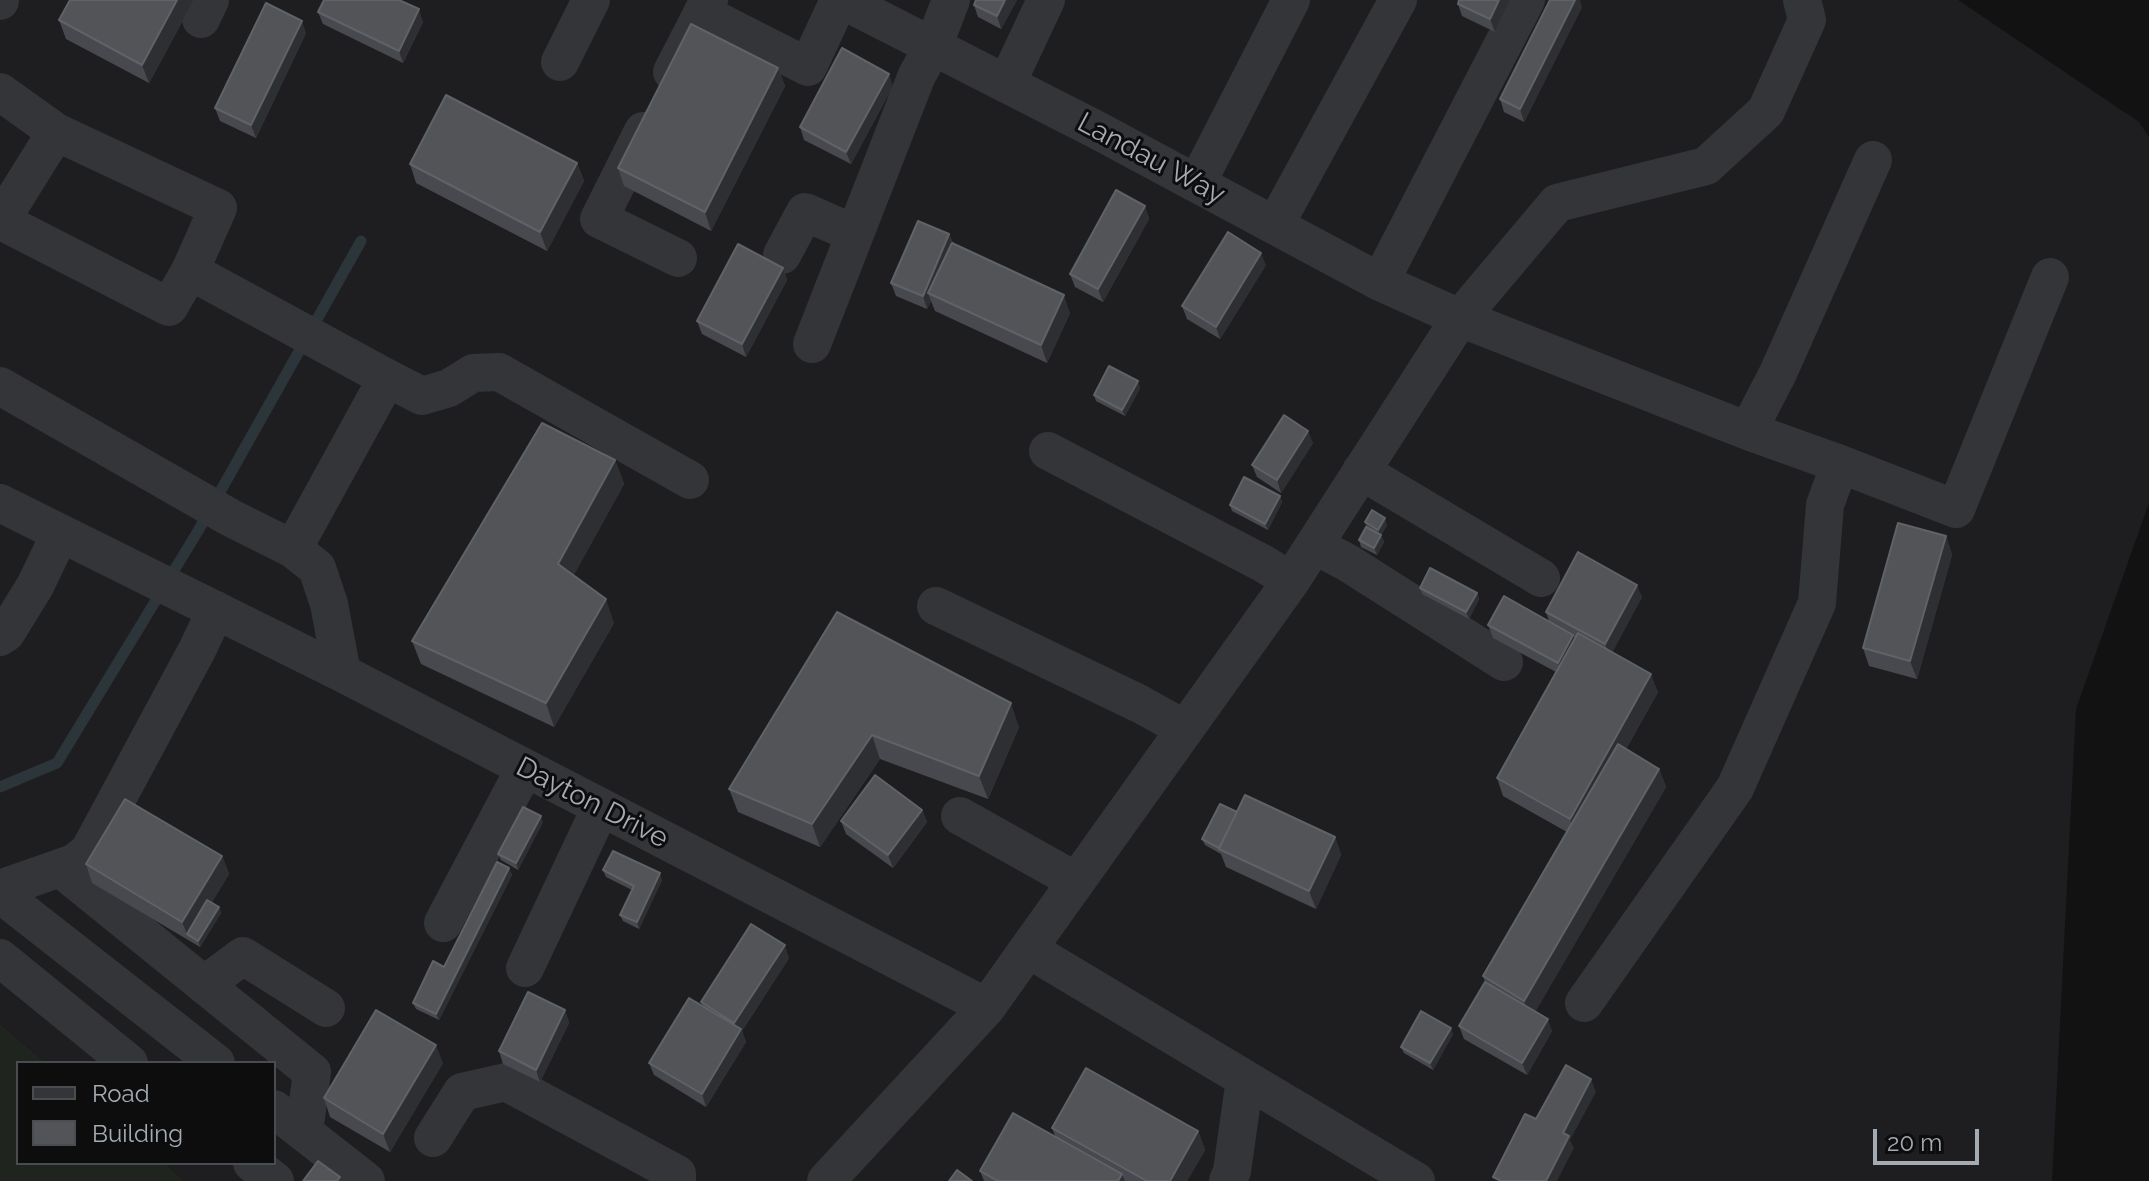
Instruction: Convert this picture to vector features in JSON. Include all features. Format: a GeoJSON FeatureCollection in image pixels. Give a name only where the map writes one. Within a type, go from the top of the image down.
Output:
{"type":"FeatureCollection","features":[{"type":"Feature","properties":{"kind":"lane"},"geometry":{"type":"LineString","coordinates":[[560,62],[591,0]]}},
{"type":"Feature","properties":{"kind":"lane"},"geometry":{"type":"LineString","coordinates":[[678,258],[599,219],[706,6],[808,67],[840,0]]}},
{"type":"Feature","properties":{"kind":"lane","name":"Landau Way"},"geometry":{"type":"LineString","coordinates":[[840,0],[1007,83],[1380,282],[1460,318],[1956,509],[2050,277]]}},
{"type":"Feature","properties":{"kind":"lane"},"geometry":{"type":"LineString","coordinates":[[812,344],[917,75],[933,47],[951,0]]}},
{"type":"Feature","properties":{"kind":"lane"},"geometry":{"type":"LineString","coordinates":[[1007,83],[1046,0]]}},
{"type":"Feature","properties":{"kind":"lane"},"geometry":{"type":"LineString","coordinates":[[1197,183],[1291,0]]}},
{"type":"Feature","properties":{"kind":"lane"},"geometry":{"type":"LineString","coordinates":[[1275,225],[1398,0]]}},
{"type":"Feature","properties":{"kind":"lane"},"geometry":{"type":"LineString","coordinates":[[1380,282],[1526,0]]}},
{"type":"Feature","properties":{"kind":"lane"},"geometry":{"type":"LineString","coordinates":[[826,1181],[987,1007],[1291,581],[1460,318],[1557,203],[1706,166],[1766,111],[1807,20],[1802,0]]}},
{"type":"Feature","properties":{"kind":"lane"},"geometry":{"type":"LineString","coordinates":[[0,92],[56,132],[218,208],[190,271],[169,307],[0,222],[56,132]]}},
{"type":"Feature","properties":{"kind":"lane"},"geometry":{"type":"LineString","coordinates":[[1748,431],[1778,373],[1873,160]]}},
{"type":"Feature","properties":{"kind":"lane"},"geometry":{"type":"LineString","coordinates":[[782,255],[805,212],[855,234]]}},
{"type":"Feature","properties":{"kind":"lane"},"geometry":{"type":"LineString","coordinates":[[190,271],[422,396],[449,388],[473,373],[499,372],[690,480]]}},
{"type":"Feature","properties":{"kind":"lane"},"geometry":{"type":"LineString","coordinates":[[293,549],[387,378]]}},
{"type":"Feature","properties":{"kind":"lane"},"geometry":{"type":"LineString","coordinates":[[0,386],[231,518],[293,549],[317,568],[329,604],[342,673]]}},
{"type":"Feature","properties":{"kind":"lane"},"geometry":{"type":"LineString","coordinates":[[1048,451],[1291,581]]}},
{"type":"Feature","properties":{"kind":"lane"},"geometry":{"type":"LineString","coordinates":[[1584,1003],[1735,788],[1817,603],[1825,505],[1840,464]]}},
{"type":"Feature","properties":{"kind":"lane"},"geometry":{"type":"LineString","coordinates":[[1361,471],[1541,578]]}},
{"type":"Feature","properties":{"kind":"lane"},"geometry":{"type":"LineString","coordinates":[[0,503],[60,534],[35,586],[6,633],[0,637]]}},
{"type":"Feature","properties":{"kind":"lane","name":"Dayton Drive"},"geometry":{"type":"LineString","coordinates":[[60,534],[342,673],[987,1007]]}},
{"type":"Feature","properties":{"kind":"lane"},"geometry":{"type":"LineString","coordinates":[[1314,545],[1348,563],[1504,662]]}},
{"type":"Feature","properties":{"kind":"lane"},"geometry":{"type":"LineString","coordinates":[[0,891],[74,863],[89,851],[197,650],[206,606]]}},
{"type":"Feature","properties":{"kind":"lane"},"geometry":{"type":"LineString","coordinates":[[936,606],[1140,704],[1185,729]]}},
{"type":"Feature","properties":{"kind":"lane"},"geometry":{"type":"LineString","coordinates":[[443,923],[525,768]]}},
{"type":"Feature","properties":{"kind":"lane"},"geometry":{"type":"LineString","coordinates":[[525,968],[601,807]]}},
{"type":"Feature","properties":{"kind":"lane"},"geometry":{"type":"LineString","coordinates":[[960,816],[1076,881]]}},
{"type":"Feature","properties":{"kind":"lane"},"geometry":{"type":"LineString","coordinates":[[60,868],[312,1072],[304,1132]]}},
{"type":"Feature","properties":{"kind":"lane"},"geometry":{"type":"LineString","coordinates":[[0,891],[213,1061]]}},
{"type":"Feature","properties":{"kind":"lane"},"geometry":{"type":"LineString","coordinates":[[1028,949],[1416,1181]]}},
{"type":"Feature","properties":{"kind":"lane"},"geometry":{"type":"LineString","coordinates":[[204,985],[243,956],[326,1008]]}},
{"type":"Feature","properties":{"kind":"lane"},"geometry":{"type":"LineString","coordinates":[[0,958],[127,1061]]}},
{"type":"Feature","properties":{"kind":"lane"},"geometry":{"type":"LineString","coordinates":[[1228,1181],[1245,1079]]}},
{"type":"Feature","properties":{"kind":"lane"},"geometry":{"type":"LineString","coordinates":[[433,1138],[462,1092],[506,1082],[677,1174],[677,1181]]}},
{"type":"Feature","properties":{"kind":"lane"},"geometry":{"type":"LineString","coordinates":[[276,1111],[366,1181]]}},
{"type":"Feature","properties":{"kind":"lane"},"geometry":{"type":"LineString","coordinates":[[255,1165],[275,1181]]}},
{"type":"Feature","properties":{"kind":"shaded area"},"geometry":{"type":"Polygon","coordinates":[[[0,0],[1958,0],[2139,122],[2149,137],[2149,503],[2076,709],[2052,1181],[185,1181],[166,1165],[276,1165],[276,1061],[44,1061],[0,1024],[0,0]]]}},
{"type":"Feature","properties":{"kind":"shaded area"},"geometry":{"type":"Polygon","coordinates":[[[0,1024],[44,1061],[16,1061],[16,1165],[166,1165],[185,1181],[0,1181],[0,1024]]]}},
{"type":"Feature","properties":{"kind":"building"},"geometry":{"type":"Polygon","coordinates":[[[70,0],[177,0],[142,65],[59,20],[70,0]]]}},
{"type":"Feature","properties":{"kind":"building"},"geometry":{"type":"Polygon","coordinates":[[[324,0],[399,0],[419,9],[399,51],[318,12],[324,0]]]}},
{"type":"Feature","properties":{"kind":"building"},"geometry":{"type":"Polygon","coordinates":[[[976,0],[1005,0],[997,16],[974,5],[976,0]]]}},
{"type":"Feature","properties":{"kind":"building"},"geometry":{"type":"Polygon","coordinates":[[[1459,0],[1499,0],[1490,19],[1458,4],[1459,0]]]}},
{"type":"Feature","properties":{"kind":"building"},"geometry":{"type":"Polygon","coordinates":[[[1550,0],[1575,0],[1520,109],[1500,99],[1550,0]]]}},
{"type":"Feature","properties":{"kind":"building"},"geometry":{"type":"Polygon","coordinates":[[[266,3],[302,21],[251,125],[215,108],[266,3]]]}},
{"type":"Feature","properties":{"kind":"building"},"geometry":{"type":"Polygon","coordinates":[[[691,24],[778,68],[705,212],[618,168],[691,24]]]}},
{"type":"Feature","properties":{"kind":"building"},"geometry":{"type":"Polygon","coordinates":[[[842,48],[889,74],[846,152],[800,127],[842,48]]]}},
{"type":"Feature","properties":{"kind":"building"},"geometry":{"type":"Polygon","coordinates":[[[446,95],[577,163],[540,232],[410,164],[446,95]]]}},
{"type":"Feature","properties":{"kind":"building"},"geometry":{"type":"Polygon","coordinates":[[[1116,190],[1145,206],[1098,289],[1070,274],[1116,190]]]}},
{"type":"Feature","properties":{"kind":"building"},"geometry":{"type":"Polygon","coordinates":[[[918,221],[949,234],[923,296],[891,283],[918,221]]]}},
{"type":"Feature","properties":{"kind":"building"},"geometry":{"type":"Polygon","coordinates":[[[1228,232],[1261,253],[1216,327],[1182,306],[1228,232]]]}},
{"type":"Feature","properties":{"kind":"building"},"geometry":{"type":"Polygon","coordinates":[[[952,243],[1064,295],[1041,345],[928,293],[952,243]]]}},
{"type":"Feature","properties":{"kind":"building"},"geometry":{"type":"Polygon","coordinates":[[[738,244],[783,268],[742,344],[697,321],[738,244]]]}},
{"type":"Feature","properties":{"kind":"building"},"geometry":{"type":"Polygon","coordinates":[[[1109,366],[1138,381],[1122,410],[1094,395],[1109,366]]]}},
{"type":"Feature","properties":{"kind":"building"},"geometry":{"type":"Polygon","coordinates":[[[1284,415],[1308,431],[1277,480],[1252,465],[1284,415]]]}},
{"type":"Feature","properties":{"kind":"building"},"geometry":{"type":"Polygon","coordinates":[[[542,423],[615,460],[558,564],[606,599],[546,703],[412,641],[542,423]]]}},
{"type":"Feature","properties":{"kind":"building"},"geometry":{"type":"Polygon","coordinates":[[[1244,477],[1280,496],[1265,524],[1230,505],[1244,477]]]}},
{"type":"Feature","properties":{"kind":"building"},"geometry":{"type":"Polygon","coordinates":[[[1372,510],[1385,518],[1378,530],[1365,522],[1372,510]]]}},
{"type":"Feature","properties":{"kind":"building"},"geometry":{"type":"Polygon","coordinates":[[[1898,523],[1946,536],[1910,661],[1863,648],[1898,523]]]}},
{"type":"Feature","properties":{"kind":"building"},"geometry":{"type":"Polygon","coordinates":[[[1366,527],[1381,535],[1374,548],[1359,540],[1366,527]]]}},
{"type":"Feature","properties":{"kind":"building"},"geometry":{"type":"Polygon","coordinates":[[[1578,552],[1637,585],[1605,644],[1546,612],[1578,552]]]}},
{"type":"Feature","properties":{"kind":"building"},"geometry":{"type":"Polygon","coordinates":[[[1430,568],[1477,593],[1466,612],[1420,588],[1430,568]]]}},
{"type":"Feature","properties":{"kind":"building"},"geometry":{"type":"Polygon","coordinates":[[[1504,596],[1573,635],[1558,663],[1488,625],[1504,596]]]}},
{"type":"Feature","properties":{"kind":"building"},"geometry":{"type":"Polygon","coordinates":[[[837,612],[1011,703],[979,776],[872,735],[812,824],[729,789],[837,612]]]}},
{"type":"Feature","properties":{"kind":"building"},"geometry":{"type":"Polygon","coordinates":[[[1578,633],[1651,674],[1570,819],[1497,778],[1578,633]]]}},
{"type":"Feature","properties":{"kind":"building"},"geometry":{"type":"Polygon","coordinates":[[[1618,744],[1659,769],[1524,1001],[1483,976],[1618,744]]]}},
{"type":"Feature","properties":{"kind":"building"},"geometry":{"type":"Polygon","coordinates":[[[875,775],[922,810],[888,855],[841,821],[875,775]]]}},
{"type":"Feature","properties":{"kind":"building"},"geometry":{"type":"Polygon","coordinates":[[[1245,795],[1335,837],[1309,891],[1219,849],[1245,795]]]}},
{"type":"Feature","properties":{"kind":"building"},"geometry":{"type":"Polygon","coordinates":[[[125,799],[222,856],[182,922],[86,864],[125,799]]]}},
{"type":"Feature","properties":{"kind":"building"},"geometry":{"type":"Polygon","coordinates":[[[1220,804],[1237,812],[1219,848],[1202,839],[1220,804]]]}},
{"type":"Feature","properties":{"kind":"building"},"geometry":{"type":"Polygon","coordinates":[[[523,807],[541,816],[516,863],[498,854],[523,807]]]}},
{"type":"Feature","properties":{"kind":"building"},"geometry":{"type":"Polygon","coordinates":[[[613,851],[660,873],[637,922],[620,915],[634,886],[603,870],[613,851]]]}},
{"type":"Feature","properties":{"kind":"building"},"geometry":{"type":"Polygon","coordinates":[[[497,862],[509,868],[436,1014],[413,1003],[433,961],[444,967],[497,862]]]}},
{"type":"Feature","properties":{"kind":"building"},"geometry":{"type":"Polygon","coordinates":[[[207,900],[219,907],[198,941],[187,934],[207,900]]]}},
{"type":"Feature","properties":{"kind":"building"},"geometry":{"type":"Polygon","coordinates":[[[751,924],[785,945],[734,1023],[701,1002],[751,924]]]}},
{"type":"Feature","properties":{"kind":"building"},"geometry":{"type":"Polygon","coordinates":[[[1485,982],[1548,1019],[1522,1063],[1459,1026],[1485,982]]]}},
{"type":"Feature","properties":{"kind":"building"},"geometry":{"type":"Polygon","coordinates":[[[528,992],[565,1010],[536,1070],[499,1051],[528,992]]]}},
{"type":"Feature","properties":{"kind":"building"},"geometry":{"type":"Polygon","coordinates":[[[689,998],[741,1029],[702,1094],[649,1063],[689,998]]]}},
{"type":"Feature","properties":{"kind":"building"},"geometry":{"type":"Polygon","coordinates":[[[376,1010],[436,1045],[383,1134],[324,1098],[376,1010]]]}},
{"type":"Feature","properties":{"kind":"building"},"geometry":{"type":"Polygon","coordinates":[[[1421,1011],[1451,1028],[1430,1063],[1401,1047],[1421,1011]]]}},
{"type":"Feature","properties":{"kind":"building"},"geometry":{"type":"Polygon","coordinates":[[[1566,1065],[1591,1079],[1563,1133],[1569,1136],[1546,1181],[1501,1181],[1493,1177],[1525,1114],[1536,1119],[1566,1065]]]}},
{"type":"Feature","properties":{"kind":"building"},"geometry":{"type":"Polygon","coordinates":[[[1086,1068],[1198,1131],[1170,1181],[1147,1181],[1052,1128],[1086,1068]]]}},
{"type":"Feature","properties":{"kind":"building"},"geometry":{"type":"Polygon","coordinates":[[[1013,1113],[1122,1174],[1118,1181],[998,1181],[980,1171],[1013,1113]]]}},
{"type":"Feature","properties":{"kind":"building"},"geometry":{"type":"Polygon","coordinates":[[[318,1161],[340,1177],[337,1181],[303,1181],[318,1161]]]}},
{"type":"Feature","properties":{"kind":"building"},"geometry":{"type":"Polygon","coordinates":[[[957,1170],[972,1181],[949,1181],[957,1170]]]}},
{"type":"Feature","properties":{"kind":"waterway"},"geometry":{"type":"LineString","coordinates":[[0,787],[57,763],[198,531],[361,241]]}}]}
